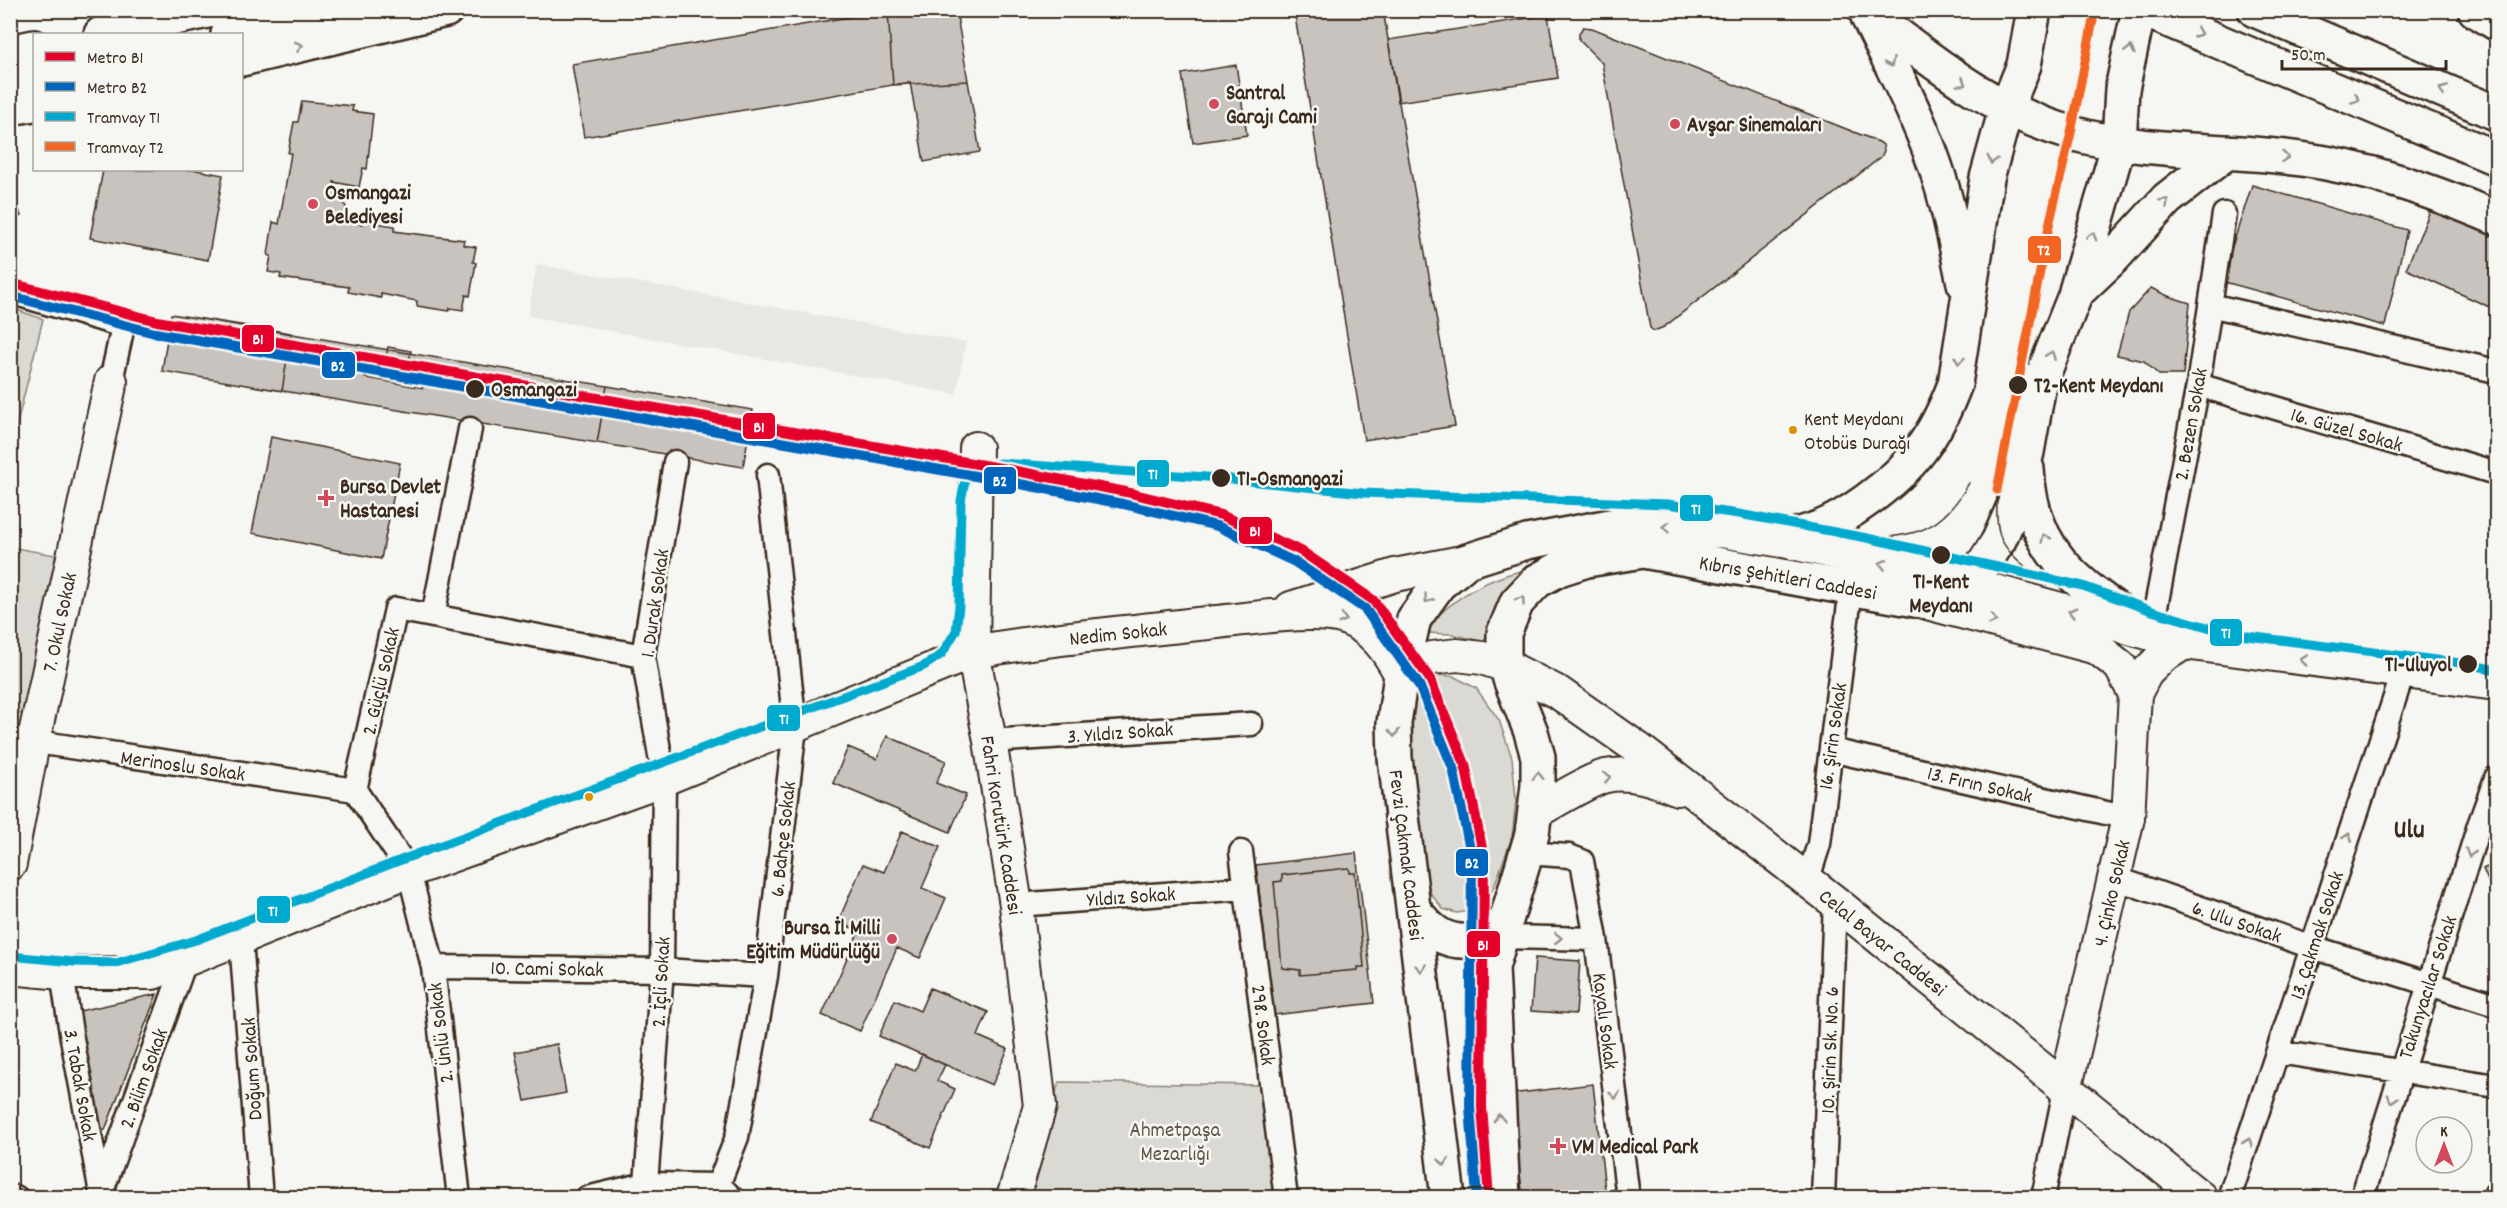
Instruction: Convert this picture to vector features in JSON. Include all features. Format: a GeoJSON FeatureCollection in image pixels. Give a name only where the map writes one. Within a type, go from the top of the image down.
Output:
{"type":"FeatureCollection","features":[{"type":"Feature","properties":{"kind":"main road"},"geometry":{"type":"LineString","coordinates":[[106,33],[212,10]]}},
{"type":"Feature","properties":{"kind":"main road"},"geometry":{"type":"LineString","coordinates":[[232,33],[333,10]]}},
{"type":"Feature","properties":{"kind":"main road"},"geometry":{"type":"LineString","coordinates":[[243,59],[447,10]]}},
{"type":"Feature","properties":{"kind":"main road"},"geometry":{"type":"LineString","coordinates":[[1865,10],[1963,84],[2006,109],[2071,133],[2119,143],[2301,159],[2379,175],[2496,218]]}},
{"type":"Feature","properties":{"kind":"main road"},"geometry":{"type":"LineString","coordinates":[[1865,10],[1913,110],[1935,167],[1950,220],[1968,302]]}},
{"type":"Feature","properties":{"kind":"main road"},"geometry":{"type":"LineString","coordinates":[[1779,540],[1819,528],[1848,514],[1894,481],[1916,458],[1943,416],[1955,384],[1988,178],[2006,109],[2024,65],[2034,10]]}},
{"type":"Feature","properties":{"kind":"main road"},"geometry":{"type":"LineString","coordinates":[[1916,600],[1962,582],[1984,564],[1999,540],[2014,506],[2027,452],[2039,385],[2076,292],[2119,143],[2122,89],[2139,10]]}},
{"type":"Feature","properties":{"kind":"main road"},"geometry":{"type":"LineString","coordinates":[[2144,10],[2496,158]]}},
{"type":"Feature","properties":{"kind":"main road"},"geometry":{"type":"LineString","coordinates":[[2255,10],[2496,112]]}},
{"type":"Feature","properties":{"kind":"main road"},"geometry":{"type":"LineString","coordinates":[[2475,10],[2496,23]]}},
{"type":"Feature","properties":{"kind":"main road"},"geometry":{"type":"LineString","coordinates":[[10,52],[33,47]]}},
{"type":"Feature","properties":{"kind":"main road"},"geometry":{"type":"LineString","coordinates":[[11,77],[33,73]]}},
{"type":"Feature","properties":{"kind":"main road"},"geometry":{"type":"LineString","coordinates":[[10,108],[33,105]]}},
{"type":"Feature","properties":{"kind":"main road"},"geometry":{"type":"LineString","coordinates":[[2076,292],[2114,256],[2167,199],[2227,152]]}},
{"type":"Feature","properties":{"kind":"main road","name":"7. Okul Sokak"},"geometry":{"type":"LineString","coordinates":[[10,864],[22,740],[111,381]]}},
{"type":"Feature","properties":{"kind":"main road","name":"Fahri Korutürk Caddesi"},"geometry":{"type":"LineString","coordinates":[[976,448],[973,652],[990,741],[1016,905],[1040,1106],[1013,1197]]}},
{"type":"Feature","properties":{"kind":"main road"},"geometry":{"type":"LineString","coordinates":[[2027,452],[2029,490],[2043,536],[2061,564],[2083,586],[2149,632]]}},
{"type":"Feature","properties":{"kind":"main road"},"geometry":{"type":"LineString","coordinates":[[1264,617],[1323,596],[1395,575],[1467,561],[1527,542],[1621,524],[1724,531],[1779,540],[1962,582],[2184,643],[2496,684]]}},
{"type":"Feature","properties":{"kind":"main road","name":"Kıbrıs Şehitleri Caddesi"},"geometry":{"type":"LineString","coordinates":[[1505,660],[1504,633],[1517,602],[1536,581],[1559,569],[1587,560],[1643,551],[1916,600],[2097,648],[2120,666],[2135,694]]}},
{"type":"Feature","properties":{"kind":"main road","name":"Fevzi Çakmak Caddesi"},"geometry":{"type":"LineString","coordinates":[[1448,1197],[1395,758],[1394,723],[1401,675],[1414,619],[1439,584],[1467,561]]}},
{"type":"Feature","properties":{"kind":"main road"},"geometry":{"type":"LineString","coordinates":[[1264,617],[1321,615],[1342,617],[1376,636],[1401,675]]}},
{"type":"Feature","properties":{"kind":"main road","name":"Nedim Sokak"},"geometry":{"type":"LineString","coordinates":[[10,968],[62,973],[153,973],[409,872],[664,779],[973,652],[1017,644],[1264,617]]}},
{"type":"Feature","properties":{"kind":"main road"},"geometry":{"type":"LineString","coordinates":[[2135,694],[2146,673],[2162,657],[2184,643]]}},
{"type":"Feature","properties":{"kind":"main road","name":"Celal Bayar Caddesi"},"geometry":{"type":"LineString","coordinates":[[1401,675],[1432,658],[1457,655],[1505,660],[1559,693],[1640,750],[1835,902],[2065,1090],[2201,1197]]}},
{"type":"Feature","properties":{"kind":"main road"},"geometry":{"type":"LineString","coordinates":[[1503,1197],[1492,967],[1500,933],[1531,833],[1538,785],[1538,757],[1532,732],[1510,680],[1505,660]]}},
{"type":"Feature","properties":{"kind":"main road","name":"4. Çinko Sokak"},"geometry":{"type":"LineString","coordinates":[[2065,1090],[2128,819],[2135,694]]}},
{"type":"Feature","properties":{"kind":"main road"},"geometry":{"type":"LineString","coordinates":[[1531,833],[1605,776],[1629,775],[1655,779],[1704,801]]}},
{"type":"Feature","properties":{"kind":"main road"},"geometry":{"type":"LineString","coordinates":[[1414,910],[1422,922],[1440,935],[1479,941],[1500,933]]}},
{"type":"Feature","properties":{"kind":"street","name":"2. Bezen Sokak"},"geometry":{"type":"LineString","coordinates":[[2149,632],[2155,612],[2198,385],[2224,214]]}},
{"type":"Feature","properties":{"kind":"street"},"geometry":{"type":"LineString","coordinates":[[10,292],[123,326],[111,381]]}},
{"type":"Feature","properties":{"kind":"street"},"geometry":{"type":"LineString","coordinates":[[2210,305],[2496,370]]}},
{"type":"Feature","properties":{"kind":"street","name":"16. Güzel Sokak"},"geometry":{"type":"LineString","coordinates":[[2198,385],[2496,473]]}},
{"type":"Feature","properties":{"kind":"street"},"geometry":{"type":"LineString","coordinates":[[433,616],[470,429]]}},
{"type":"Feature","properties":{"kind":"street","name":"1. Durak Sokak"},"geometry":{"type":"LineString","coordinates":[[664,779],[643,656],[675,462]]}},
{"type":"Feature","properties":{"kind":"street","name":"6. Bahçe Sokak"},"geometry":{"type":"LineString","coordinates":[[721,1193],[737,1137],[766,976],[795,727],[768,475]]}},
{"type":"Feature","properties":{"kind":"street","name":"16. Şirin Sokak"},"geometry":{"type":"LineString","coordinates":[[1807,882],[1819,844],[1851,588]]}},
{"type":"Feature","properties":{"kind":"street","name":"2. Güçlü Sokak"},"geometry":{"type":"LineString","coordinates":[[355,790],[396,609],[643,656]]}},
{"type":"Feature","properties":{"kind":"street","name":"13. Çakmak Sokak"},"geometry":{"type":"LineString","coordinates":[[2229,1197],[2403,673]]}},
{"type":"Feature","properties":{"kind":"street","name":"3. Yıldız Sokak"},"geometry":{"type":"LineString","coordinates":[[990,741],[1251,724]]}},
{"type":"Feature","properties":{"kind":"street","name":"Merinoslu Sokak"},"geometry":{"type":"LineString","coordinates":[[22,740],[355,790]]}},
{"type":"Feature","properties":{"kind":"street","name":"13. Fırın Sokak"},"geometry":{"type":"LineString","coordinates":[[1831,750],[2128,819]]}},
{"type":"Feature","properties":{"kind":"street","name":"Takunyacılar Sokak"},"geometry":{"type":"LineString","coordinates":[[2362,1197],[2429,984],[2487,827],[2496,778]]}},
{"type":"Feature","properties":{"kind":"street","name":"2. İçli Sokak"},"geometry":{"type":"LineString","coordinates":[[646,1184],[662,970],[664,779]]}},
{"type":"Feature","properties":{"kind":"street","name":"2. Ünlü Sokak"},"geometry":{"type":"LineString","coordinates":[[355,790],[409,872],[433,967],[459,1197]]}},
{"type":"Feature","properties":{"kind":"street","name":"Kayalı Sokak"},"geometry":{"type":"LineString","coordinates":[[1531,833],[1569,856],[1582,861],[1596,939],[1628,1197]]}},
{"type":"Feature","properties":{"kind":"street","name":"298. Sokak"},"geometry":{"type":"LineString","coordinates":[[1241,852],[1286,1197]]}},
{"type":"Feature","properties":{"kind":"street","name":"6. Ulu Sokak"},"geometry":{"type":"LineString","coordinates":[[2115,878],[2312,947],[2496,1005]]}},
{"type":"Feature","properties":{"kind":"street","name":"Yıldız Sokak"},"geometry":{"type":"LineString","coordinates":[[1016,905],[1246,888]]}},
{"type":"Feature","properties":{"kind":"street","name":"10. Şirin Sk. No. 6"},"geometry":{"type":"LineString","coordinates":[[1823,1197],[1835,902]]}},
{"type":"Feature","properties":{"kind":"street"},"geometry":{"type":"LineString","coordinates":[[1500,933],[1596,939]]}},
{"type":"Feature","properties":{"kind":"street","name":"Doğum Sokak"},"geometry":{"type":"LineString","coordinates":[[241,940],[261,1197]]}},
{"type":"Feature","properties":{"kind":"street","name":"2. Bilim Sokak"},"geometry":{"type":"LineString","coordinates":[[101,1196],[185,962]]}},
{"type":"Feature","properties":{"kind":"street","name":"10. Cami Sokak"},"geometry":{"type":"LineString","coordinates":[[433,967],[662,970],[766,976]]}},
{"type":"Feature","properties":{"kind":"street","name":"3. Tabak Sokak"},"geometry":{"type":"LineString","coordinates":[[62,973],[101,1196]]}},
{"type":"Feature","properties":{"kind":"street"},"geometry":{"type":"LineString","coordinates":[[2278,1052],[2496,1086]]}},
{"type":"Feature","properties":{"kind":"street"},"geometry":{"type":"LineString","coordinates":[[2043,1197],[2065,1090]]}},
{"type":"Feature","properties":{"kind":"street"},"geometry":{"type":"LineString","coordinates":[[586,1197],[646,1184],[721,1193]]}},
{"type":"Feature","properties":{"kind":"street"},"geometry":{"type":"LineString","coordinates":[[2495,1197],[2496,1193]]}},
{"type":"Feature","properties":{"kind":"street"},"geometry":{"type":"LineString","coordinates":[[10,1196],[17,1197]]}},
{"type":"Feature","properties":{"kind":"shaded area"},"geometry":{"type":"Polygon","coordinates":[[[537,264],[966,342],[956,394],[528,316],[537,264]]]}},
{"type":"Feature","properties":{"kind":"green space"},"geometry":{"type":"Polygon","coordinates":[[[10,308],[43,319],[11,448],[10,308]]]}},
{"type":"Feature","properties":{"kind":"green space"},"geometry":{"type":"Polygon","coordinates":[[[10,547],[66,557],[30,716],[11,712],[10,547]]]}},
{"type":"Feature","properties":{"kind":"green space"},"geometry":{"type":"Polygon","coordinates":[[[1524,570],[1501,595],[1484,642],[1452,634],[1424,633],[1424,629],[1458,599],[1494,579],[1524,570]]]}},
{"type":"Feature","properties":{"kind":"green space"},"geometry":{"type":"Polygon","coordinates":[[[1433,675],[1453,676],[1476,688],[1499,720],[1512,758],[1516,799],[1512,837],[1495,884],[1484,905],[1471,911],[1457,913],[1443,909],[1431,894],[1424,870],[1406,752],[1417,680],[1433,675]]]}},
{"type":"Feature","properties":{"kind":"green space","name":"Ahmetpaşa Mezarlığı"},"geometry":{"type":"Polygon","coordinates":[[[1059,1082],[1263,1085],[1273,1197],[1024,1198],[1059,1082]]]}},
{"type":"Feature","properties":{"kind":"building"},"geometry":{"type":"Polygon","coordinates":[[[890,10],[956,10],[980,152],[924,162],[910,82],[584,137],[572,64],[890,10]]]}},
{"type":"Feature","properties":{"kind":"building"},"geometry":{"type":"Polygon","coordinates":[[[956,10],[968,81],[893,85],[888,11],[956,10]]]}},
{"type":"Feature","properties":{"kind":"building"},"geometry":{"type":"Polygon","coordinates":[[[1294,10],[1383,10],[1455,426],[1364,440],[1294,10]]]}},
{"type":"Feature","properties":{"kind":"building"},"geometry":{"type":"Polygon","coordinates":[[[1548,15],[1558,78],[1398,102],[1388,40],[1548,15]]]}},
{"type":"Feature","properties":{"kind":"building"},"geometry":{"type":"Polygon","coordinates":[[[1583,27],[1592,28],[1879,142],[1883,145],[1884,151],[1881,157],[1664,327],[1654,331],[1650,328],[1602,63],[1579,40],[1579,33],[1583,27]]]}},
{"type":"Feature","properties":{"kind":"building","name":"Santral Garajı Cami"},"geometry":{"type":"Polygon","coordinates":[[[1236,65],[1247,135],[1193,143],[1182,74],[1236,65]]]}},
{"type":"Feature","properties":{"kind":"building","name":"Osmangazi Belediyesi"},"geometry":{"type":"Polygon","coordinates":[[[302,101],[353,106],[352,111],[373,114],[367,169],[363,168],[359,187],[334,182],[353,222],[362,224],[363,221],[395,226],[394,231],[464,240],[463,245],[476,247],[473,262],[476,263],[470,296],[466,295],[463,310],[450,308],[449,311],[417,306],[417,301],[381,294],[381,298],[348,292],[349,287],[280,278],[281,274],[268,272],[273,222],[279,224],[291,153],[288,153],[294,122],[298,122],[302,101]]]}},
{"type":"Feature","properties":{"kind":"building"},"geometry":{"type":"Polygon","coordinates":[[[103,171],[201,171],[223,175],[208,260],[90,238],[103,171]]]}},
{"type":"Feature","properties":{"kind":"building"},"geometry":{"type":"Polygon","coordinates":[[[10,185],[21,216],[10,220],[10,185]]]}},
{"type":"Feature","properties":{"kind":"building"},"geometry":{"type":"Polygon","coordinates":[[[2252,185],[2407,230],[2385,326],[2221,281],[2252,185]]]}},
{"type":"Feature","properties":{"kind":"building"},"geometry":{"type":"Polygon","coordinates":[[[2430,211],[2496,235],[2496,310],[2406,269],[2430,211]]]}},
{"type":"Feature","properties":{"kind":"building"},"geometry":{"type":"Polygon","coordinates":[[[2151,288],[2190,303],[2183,375],[2159,375],[2144,361],[2117,355],[2129,312],[2151,288]]]}},
{"type":"Feature","properties":{"kind":"building"},"geometry":{"type":"Polygon","coordinates":[[[171,314],[291,333],[282,391],[162,371],[171,314]]]}},
{"type":"Feature","properties":{"kind":"building"},"geometry":{"type":"Polygon","coordinates":[[[171,314],[753,410],[743,467],[162,371],[171,314]]]}},
{"type":"Feature","properties":{"kind":"building"},"geometry":{"type":"Polygon","coordinates":[[[388,347],[411,351],[407,370],[425,374],[423,388],[361,377],[363,361],[385,365],[388,347]]]}},
{"type":"Feature","properties":{"kind":"building"},"geometry":{"type":"Polygon","coordinates":[[[607,386],[753,410],[743,467],[597,443],[607,386]]]}},
{"type":"Feature","properties":{"kind":"building","name":"Bursa Devlet Hastanesi"},"geometry":{"type":"Polygon","coordinates":[[[271,437],[400,463],[381,559],[252,533],[271,437]]]}},
{"type":"Feature","properties":{"kind":"building"},"geometry":{"type":"Polygon","coordinates":[[[887,736],[946,761],[936,783],[966,795],[950,832],[833,783],[848,747],[877,759],[887,736]]]}},
{"type":"Feature","properties":{"kind":"building","name":"Bursa İl Milli Eğitim Müdürlüğü"},"geometry":{"type":"Polygon","coordinates":[[[902,831],[940,847],[922,888],[946,898],[920,958],[897,948],[860,1031],[822,1015],[859,931],[838,922],[863,864],[884,872],[902,831]]]}},
{"type":"Feature","properties":{"kind":"building"},"geometry":{"type":"Polygon","coordinates":[[[1356,853],[1374,1003],[1274,1015],[1256,865],[1356,853]]]}},
{"type":"Feature","properties":{"kind":"building"},"geometry":{"type":"Polygon","coordinates":[[[2496,863],[2496,900],[2483,869],[2496,863]]]}},
{"type":"Feature","properties":{"kind":"building"},"geometry":{"type":"Polygon","coordinates":[[[1349,868],[1350,873],[1355,873],[1364,967],[1358,967],[1358,970],[1300,975],[1300,970],[1282,968],[1274,882],[1282,881],[1282,875],[1349,868]]]}},
{"type":"Feature","properties":{"kind":"building"},"geometry":{"type":"Polygon","coordinates":[[[1535,958],[1580,961],[1576,1014],[1531,1011],[1535,958]]]}},
{"type":"Feature","properties":{"kind":"building"},"geometry":{"type":"Polygon","coordinates":[[[930,988],[988,1012],[978,1036],[1008,1049],[992,1085],[879,1036],[895,1000],[920,1011],[930,988]]]}},
{"type":"Feature","properties":{"kind":"building"},"geometry":{"type":"Polygon","coordinates":[[[157,994],[105,1130],[97,1132],[70,1013],[157,994]]]}},
{"type":"Feature","properties":{"kind":"building"},"geometry":{"type":"Polygon","coordinates":[[[557,1044],[566,1093],[525,1101],[515,1052],[557,1044]]]}},
{"type":"Feature","properties":{"kind":"building"},"geometry":{"type":"Polygon","coordinates":[[[922,1054],[945,1065],[937,1081],[955,1089],[930,1148],[871,1122],[896,1063],[915,1071],[922,1054]]]}},
{"type":"Feature","properties":{"kind":"building","name":"VM Medical Park"},"geometry":{"type":"Polygon","coordinates":[[[1593,1084],[1606,1198],[1523,1198],[1510,1094],[1593,1084]]]}},
{"type":"Feature","properties":{"kind":"tram line","name":"T2"},"geometry":{"type":"LineString","coordinates":[[1997,490],[2050,221],[2071,133],[2095,10]]}},
{"type":"Feature","properties":{"kind":"tram line","name":"T1"},"geometry":{"type":"LineString","coordinates":[[10,956],[116,963],[196,940],[401,860],[924,666],[942,654],[956,631],[959,606],[961,501],[966,475],[975,468],[1000,463],[1221,478],[1363,493],[1667,504],[1739,514],[1867,538],[2083,586],[2155,612],[2232,634],[2468,664],[2496,670]]}},
{"type":"Feature","properties":{"kind":"tram line"},"geometry":{"type":"LineString","coordinates":[[1867,538],[1915,532],[1939,521],[1959,499],[1969,483]]}},
{"type":"Feature","properties":{"kind":"tram line"},"geometry":{"type":"LineString","coordinates":[[1997,490],[1997,520],[2001,539],[2013,555],[2035,575]]}},
{"type":"Feature","properties":{"kind":"metro line","name":"B1"},"geometry":{"type":"LineString","coordinates":[[10,283],[157,321],[1126,492],[1221,515],[1301,551],[1373,600],[1430,679],[1465,764],[1484,858],[1482,1107],[1489,1198]]}},
{"type":"Feature","properties":{"kind":"metro line","name":"B2"},"geometry":{"type":"LineString","coordinates":[[10,296],[155,333],[1004,481],[1123,504],[1217,526],[1295,562],[1365,609],[1419,685],[1453,768],[1472,859],[1470,1107],[1477,1198]]}},
{"type":"Feature","properties":{"kind":"place","name":"Santral Garajı Cami"},"geometry":{"type":"Point","coordinates":[1214,104]}},
{"type":"Feature","properties":{"kind":"place","name":"Avşar Sinemaları"},"geometry":{"type":"Point","coordinates":[1675,124]}},
{"type":"Feature","properties":{"kind":"place","name":"Osmangazi Belediyesi"},"geometry":{"type":"Point","coordinates":[313,204]}},
{"type":"Feature","properties":{"kind":"place","name":"T2-Kent Meydanı"},"geometry":{"type":"Point","coordinates":[2018,385]}},
{"type":"Feature","properties":{"kind":"place","name":"Osmangazi"},"geometry":{"type":"Point","coordinates":[475,389]}},
{"type":"Feature","properties":{"kind":"place","name":"Kent Meydanı Otobüs Durağı"},"geometry":{"type":"Point","coordinates":[1793,430]}},
{"type":"Feature","properties":{"kind":"place","name":"T1-Osmangazi"},"geometry":{"type":"Point","coordinates":[1221,478]}},
{"type":"Feature","properties":{"kind":"place","name":"Bursa Devlet Hastanesi"},"geometry":{"type":"Point","coordinates":[326,498]}},
{"type":"Feature","properties":{"kind":"place","name":"T1-Kent Meydanı"},"geometry":{"type":"Point","coordinates":[1941,555]}},
{"type":"Feature","properties":{"kind":"place","name":"T1-Uluyol"},"geometry":{"type":"Point","coordinates":[2468,664]}},
{"type":"Feature","properties":{"kind":"place","name":"Bursa İl Milli Eğitim Müdürlüğü"},"geometry":{"type":"Point","coordinates":[892,939]}},
{"type":"Feature","properties":{"kind":"place","name":"VM Medical Park"},"geometry":{"type":"Point","coordinates":[1558,1146]}},
{"type":"Feature","properties":{"kind":"district","name":"Ulu"},"geometry":{"type":"Point","coordinates":[2409,828]}}]}
